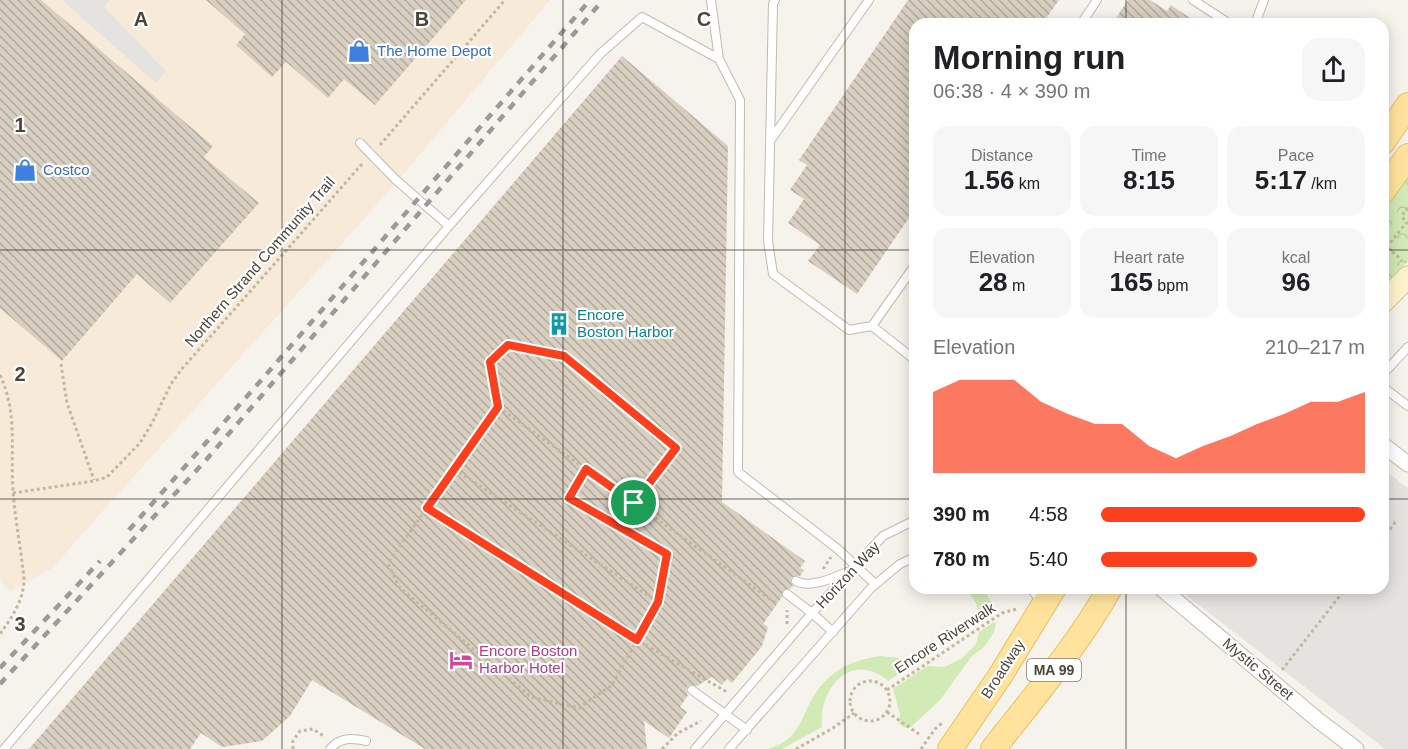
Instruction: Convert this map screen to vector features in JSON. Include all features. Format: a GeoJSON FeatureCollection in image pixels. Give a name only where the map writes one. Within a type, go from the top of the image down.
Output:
{"type":"FeatureCollection","features":[{"type":"Feature","properties":{"kind":"main road"},"geometry":{"type":"LineString","coordinates":[[1389,133],[1408,105]]}},
{"type":"Feature","properties":{"kind":"main road"},"geometry":{"type":"LineString","coordinates":[[1389,183],[1408,156]]}},
{"type":"Feature","properties":{"kind":"main road"},"geometry":{"type":"LineString","coordinates":[[1389,294],[1407,270]]}},
{"type":"Feature","properties":{"kind":"main road","name":"Broadway"},"geometry":{"type":"LineString","coordinates":[[950,749],[1000,676],[1028,611],[1047,594]]}},
{"type":"Feature","properties":{"kind":"main road","name":"MA 99"},"geometry":{"type":"LineString","coordinates":[[993,749],[1068,650],[1107,594]]}},
{"type":"Feature","properties":{"kind":"street"},"geometry":{"type":"LineString","coordinates":[[1389,450],[1408,464]]}},
{"type":"Feature","properties":{"kind":"street","name":"Mystic Street"},"geometry":{"type":"LineString","coordinates":[[1168,594],[1319,721],[1356,749]]}},
{"type":"Feature","properties":{"kind":"lane"},"geometry":{"type":"LineString","coordinates":[[711,0],[719,59],[740,100],[738,472],[839,550],[854,568],[875,584]]}},
{"type":"Feature","properties":{"kind":"lane"},"geometry":{"type":"LineString","coordinates":[[776,0],[773,4],[768,241],[773,274],[849,330],[872,326],[909,274]]}},
{"type":"Feature","properties":{"kind":"lane"},"geometry":{"type":"LineString","coordinates":[[770,141],[869,0]]}},
{"type":"Feature","properties":{"kind":"lane"},"geometry":{"type":"LineString","coordinates":[[1085,18],[1097,0]]}},
{"type":"Feature","properties":{"kind":"lane"},"geometry":{"type":"LineString","coordinates":[[1193,0],[1221,18]]}},
{"type":"Feature","properties":{"kind":"lane"},"geometry":{"type":"LineString","coordinates":[[1258,18],[1264,0]]}},
{"type":"Feature","properties":{"kind":"lane"},"geometry":{"type":"LineString","coordinates":[[4,749],[449,226],[600,54],[642,17],[719,59]]}},
{"type":"Feature","properties":{"kind":"lane"},"geometry":{"type":"LineString","coordinates":[[360,143],[396,180],[449,226]]}},
{"type":"Feature","properties":{"kind":"lane"},"geometry":{"type":"LineString","coordinates":[[872,326],[909,355]]}},
{"type":"Feature","properties":{"kind":"lane"},"geometry":{"type":"LineString","coordinates":[[1389,368],[1408,347]]}},
{"type":"Feature","properties":{"kind":"lane"},"geometry":{"type":"LineString","coordinates":[[1389,392],[1408,406]]}},
{"type":"Feature","properties":{"kind":"lane","name":"Horizon Way"},"geometry":{"type":"LineString","coordinates":[[695,749],[812,613],[884,536],[909,523]]}},
{"type":"Feature","properties":{"kind":"lane"},"geometry":{"type":"LineString","coordinates":[[729,749],[875,584],[909,560]]}},
{"type":"Feature","properties":{"kind":"lane"},"geometry":{"type":"LineString","coordinates":[[799,583],[818,582],[854,568]]}},
{"type":"Feature","properties":{"kind":"lane"},"geometry":{"type":"LineString","coordinates":[[1028,611],[1037,596],[1035,594]]}},
{"type":"Feature","properties":{"kind":"lane"},"geometry":{"type":"LineString","coordinates":[[790,597],[833,632]]}},
{"type":"Feature","properties":{"kind":"lane"},"geometry":{"type":"LineString","coordinates":[[692,690],[747,730]]}},
{"type":"Feature","properties":{"kind":"lane"},"geometry":{"type":"LineString","coordinates":[[332,746],[349,738],[366,741]]}},
{"type":"Feature","properties":{"kind":"path","name":"Northern Strand Community Trail"},"geometry":{"type":"LineString","coordinates":[[14,493],[107,477],[140,443],[171,384],[181,370],[505,0]]}},
{"type":"Feature","properties":{"kind":"path"},"geometry":{"type":"LineString","coordinates":[[1389,245],[1407,224],[1402,217],[1408,208]]}},
{"type":"Feature","properties":{"kind":"path"},"geometry":{"type":"LineString","coordinates":[[1389,249],[1407,270]]}},
{"type":"Feature","properties":{"kind":"path"},"geometry":{"type":"LineString","coordinates":[[634,503],[676,448],[564,356],[508,345],[490,362],[498,407],[634,503],[778,604]]}},
{"type":"Feature","properties":{"kind":"path"},"geometry":{"type":"LineString","coordinates":[[61,364],[67,403],[94,481]]}},
{"type":"Feature","properties":{"kind":"path"},"geometry":{"type":"LineString","coordinates":[[0,375],[9,396],[12,415],[14,493],[24,588],[17,608],[0,634]]}},
{"type":"Feature","properties":{"kind":"path"},"geometry":{"type":"LineString","coordinates":[[498,407],[388,563],[399,587],[531,697],[579,708],[612,685],[658,602],[667,554],[569,498],[586,469]]}},
{"type":"Feature","properties":{"kind":"path"},"geometry":{"type":"LineString","coordinates":[[454,469],[658,602]]}},
{"type":"Feature","properties":{"kind":"path"},"geometry":{"type":"LineString","coordinates":[[427,508],[637,640],[738,700]]}},
{"type":"Feature","properties":{"kind":"path"},"geometry":{"type":"LineString","coordinates":[[1389,531],[1396,521]]}},
{"type":"Feature","properties":{"kind":"path"},"geometry":{"type":"LineString","coordinates":[[799,583],[823,569],[839,550]]}},
{"type":"Feature","properties":{"kind":"path"},"geometry":{"type":"LineString","coordinates":[[1280,672],[1341,594]]}},
{"type":"Feature","properties":{"kind":"path"},"geometry":{"type":"LineString","coordinates":[[784,630],[787,624],[790,597]]}},
{"type":"Feature","properties":{"kind":"path"},"geometry":{"type":"LineString","coordinates":[[787,610],[806,621]]}},
{"type":"Feature","properties":{"kind":"path","name":"Encore Riverwalk"},"geometry":{"type":"LineString","coordinates":[[887,690],[1002,613],[1028,611]]}},
{"type":"Feature","properties":{"kind":"path","name":"Encore Riverwalk"},"geometry":{"type":"LineString","coordinates":[[854,713],[850,699],[856,686],[865,681],[875,681],[887,690],[890,698],[887,712]]}},
{"type":"Feature","properties":{"kind":"path"},"geometry":{"type":"LineString","coordinates":[[662,749],[678,733],[703,720],[734,685]]}},
{"type":"Feature","properties":{"kind":"path"},"geometry":{"type":"LineString","coordinates":[[796,749],[854,713],[861,719],[870,721],[880,718],[887,712],[919,734]]}},
{"type":"Feature","properties":{"kind":"path"},"geometry":{"type":"LineString","coordinates":[[293,749],[293,741],[300,731],[313,729],[332,746]]}},
{"type":"Feature","properties":{"kind":"shaded area"},"geometry":{"type":"Polygon","coordinates":[[[0,0],[550,0],[396,183],[51,569],[10,591],[0,581],[0,0]]]}},
{"type":"Feature","properties":{"kind":"shaded area"},"geometry":{"type":"Polygon","coordinates":[[[62,0],[110,0],[104,7],[166,71],[156,83],[62,0]]]}},
{"type":"Feature","properties":{"kind":"shaded area"},"geometry":{"type":"Polygon","coordinates":[[[1389,474],[1408,488],[1408,749],[1385,749],[1185,594],[1389,594],[1389,474]]]}},
{"type":"Feature","properties":{"kind":"green space"},"geometry":{"type":"Polygon","coordinates":[[[1408,172],[1408,261],[1389,281],[1389,199],[1408,172]]]}},
{"type":"Feature","properties":{"kind":"green space"},"geometry":{"type":"Polygon","coordinates":[[[986,594],[994,607],[992,611],[980,619],[975,602],[970,595],[986,594]]]}},
{"type":"Feature","properties":{"kind":"green space"},"geometry":{"type":"Polygon","coordinates":[[[994,622],[996,623],[994,632],[984,647],[972,656],[940,700],[911,727],[906,728],[899,724],[900,714],[893,689],[927,666],[944,667],[961,659],[976,644],[979,632],[994,622]]]}},
{"type":"Feature","properties":{"kind":"green space"},"geometry":{"type":"Polygon","coordinates":[[[880,656],[900,658],[914,664],[888,681],[875,672],[862,670],[850,672],[832,687],[822,713],[822,727],[782,749],[768,749],[781,744],[792,735],[812,699],[826,680],[855,662],[880,656]]]}},
{"type":"Feature","properties":{"kind":"building"},"geometry":{"type":"Polygon","coordinates":[[[0,0],[41,0],[213,146],[204,157],[259,203],[170,303],[137,274],[62,361],[0,308],[0,0]]]}},
{"type":"Feature","properties":{"kind":"building","name":"The Home Depot"},"geometry":{"type":"Polygon","coordinates":[[[206,0],[466,0],[375,105],[344,79],[328,98],[286,62],[272,77],[236,45],[245,34],[206,0]]]}},
{"type":"Feature","properties":{"kind":"building"},"geometry":{"type":"Polygon","coordinates":[[[908,0],[1059,0],[1046,18],[909,18],[909,218],[857,294],[808,261],[820,245],[788,223],[804,199],[790,190],[807,165],[799,160],[908,0]]]}},
{"type":"Feature","properties":{"kind":"building"},"geometry":{"type":"Polygon","coordinates":[[[1128,0],[1150,0],[1167,11],[1171,5],[1190,18],[1116,18],[1128,0]]]}},
{"type":"Feature","properties":{"kind":"building","name":"Encore Boston Harbor"},"geometry":{"type":"Polygon","coordinates":[[[622,56],[728,146],[722,502],[805,561],[800,568],[804,570],[800,576],[792,577],[790,581],[793,586],[783,590],[782,597],[763,624],[768,627],[762,646],[732,683],[727,679],[722,685],[712,677],[697,686],[689,685],[686,690],[688,695],[680,707],[687,712],[669,738],[644,721],[647,749],[425,749],[312,680],[290,716],[262,741],[222,747],[201,733],[190,749],[29,749],[622,56]]]}},
{"type":"Feature","properties":{"kind":"railway"},"geometry":{"type":"LineString","coordinates":[[129,530],[590,0]]}},
{"type":"Feature","properties":{"kind":"railway"},"geometry":{"type":"LineString","coordinates":[[0,684],[206,460],[603,0]]}},
{"type":"Feature","properties":{"kind":"railway"},"geometry":{"type":"LineString","coordinates":[[0,668],[100,561]]}},
{"type":"Feature","properties":{"kind":"place","name":"The Home Depot"},"geometry":{"type":"Point","coordinates":[359,51]}},
{"type":"Feature","properties":{"kind":"place","name":"Costco"},"geometry":{"type":"Point","coordinates":[25,170]}},
{"type":"Feature","properties":{"kind":"place","name":"Encore Boston Harbor"},"geometry":{"type":"Point","coordinates":[559,324]}},
{"type":"Feature","properties":{"kind":"place","name":"Encore Boston Harbor Hotel"},"geometry":{"type":"Point","coordinates":[461,660]}},
{"type":"Feature","properties":{"kind":"route"},"geometry":{"type":"LineString","coordinates":[[508,345],[564,356],[676,448],[634,503],[586,469],[569,498],[667,554],[658,602],[637,640],[427,508],[498,407],[490,362],[508,345]]}}]}
